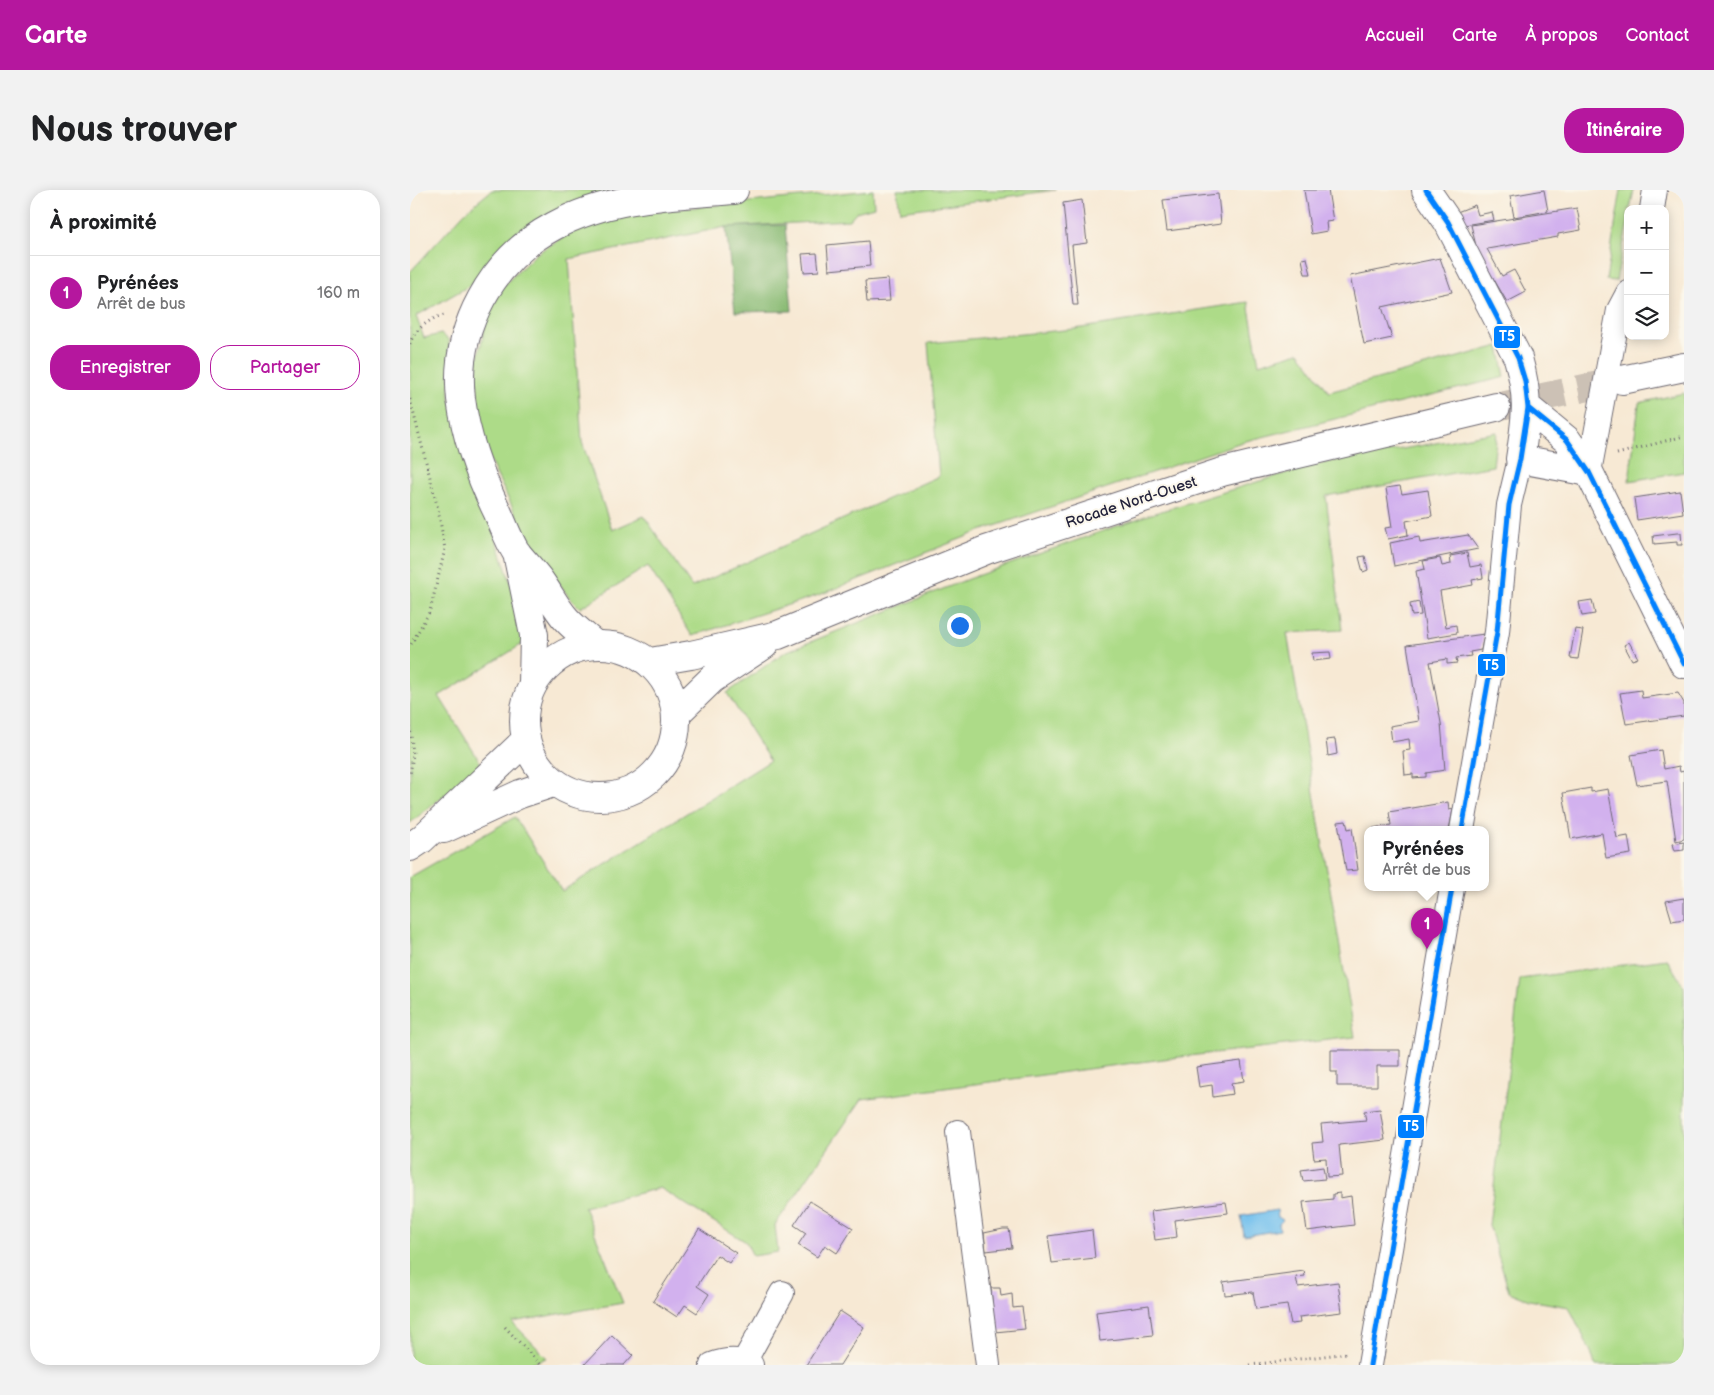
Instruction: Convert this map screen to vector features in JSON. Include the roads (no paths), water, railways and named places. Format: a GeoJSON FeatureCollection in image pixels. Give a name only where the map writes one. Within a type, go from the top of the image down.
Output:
{"type":"FeatureCollection","features":[{"type":"Feature","properties":{"kind":"main road"},"geometry":{"type":"LineString","coordinates":[[533,684],[548,664],[570,650],[594,644],[624,648],[650,662],[668,684],[677,713],[673,745],[656,773],[630,792],[597,797],[554,784],[540,769],[526,740],[524,711],[533,684],[534,635],[516,552],[485,488],[471,444],[461,399],[462,360],[473,313],[491,281],[514,256],[553,227],[595,207],[644,198],[734,190]]}},
{"type":"Feature","properties":{"kind":"main road"},"geometry":{"type":"LineString","coordinates":[[1426,190],[1448,222],[1518,358],[1525,381],[1528,408],[1520,459],[1589,472]]}},
{"type":"Feature","properties":{"kind":"main road"},"geometry":{"type":"LineString","coordinates":[[1622,380],[1684,367]]}},
{"type":"Feature","properties":{"kind":"main road","name":"Rocade Nord-Ouest"},"geometry":{"type":"LineString","coordinates":[[650,662],[778,636],[986,550],[1222,472],[1496,407]]}},
{"type":"Feature","properties":{"kind":"main road"},"geometry":{"type":"LineString","coordinates":[[1528,408],[1567,440],[1589,472],[1684,664]]}},
{"type":"Feature","properties":{"kind":"main road"},"geometry":{"type":"LineString","coordinates":[[516,552],[540,580],[566,618],[594,644]]}},
{"type":"Feature","properties":{"kind":"main road","name":"Rocade Nord-Ouest"},"geometry":{"type":"LineString","coordinates":[[677,713],[712,679],[778,636]]}},
{"type":"Feature","properties":{"kind":"main road"},"geometry":{"type":"LineString","coordinates":[[416,843],[526,740]]}},
{"type":"Feature","properties":{"kind":"main road"},"geometry":{"type":"LineString","coordinates":[[416,843],[520,794],[554,784]]}},
{"type":"Feature","properties":{"kind":"street"},"geometry":{"type":"LineString","coordinates":[[1653,205],[1655,190]]}},
{"type":"Feature","properties":{"kind":"street"},"geometry":{"type":"LineString","coordinates":[[1589,472],[1619,310],[1627,295]]}},
{"type":"Feature","properties":{"kind":"street"},"geometry":{"type":"LineString","coordinates":[[1463,826],[1497,632],[1509,505],[1520,459]]}},
{"type":"Feature","properties":{"kind":"street"},"geometry":{"type":"LineString","coordinates":[[1371,1358],[1451,891]]}},
{"type":"Feature","properties":{"kind":"street"},"geometry":{"type":"LineString","coordinates":[[958,1132],[988,1365]]}},
{"type":"Feature","properties":{"kind":"street"},"geometry":{"type":"LineString","coordinates":[[712,1365],[723,1361],[747,1363],[782,1293]]}},
{"type":"Feature","properties":{"kind":"water"},"geometry":{"type":"Polygon","coordinates":[[[1277,1210],[1278,1217],[1283,1220],[1279,1224],[1280,1230],[1244,1236],[1241,1216],[1277,1210]]]}},
{"type":"Feature","properties":{"kind":"tunnel"},"geometry":{"type":"LineString","coordinates":[[1496,407],[1622,380]]}},
{"type":"Feature","properties":{"kind":"place","name":"Pyrénées"},"geometry":{"type":"Point","coordinates":[1427,949]}}]}
